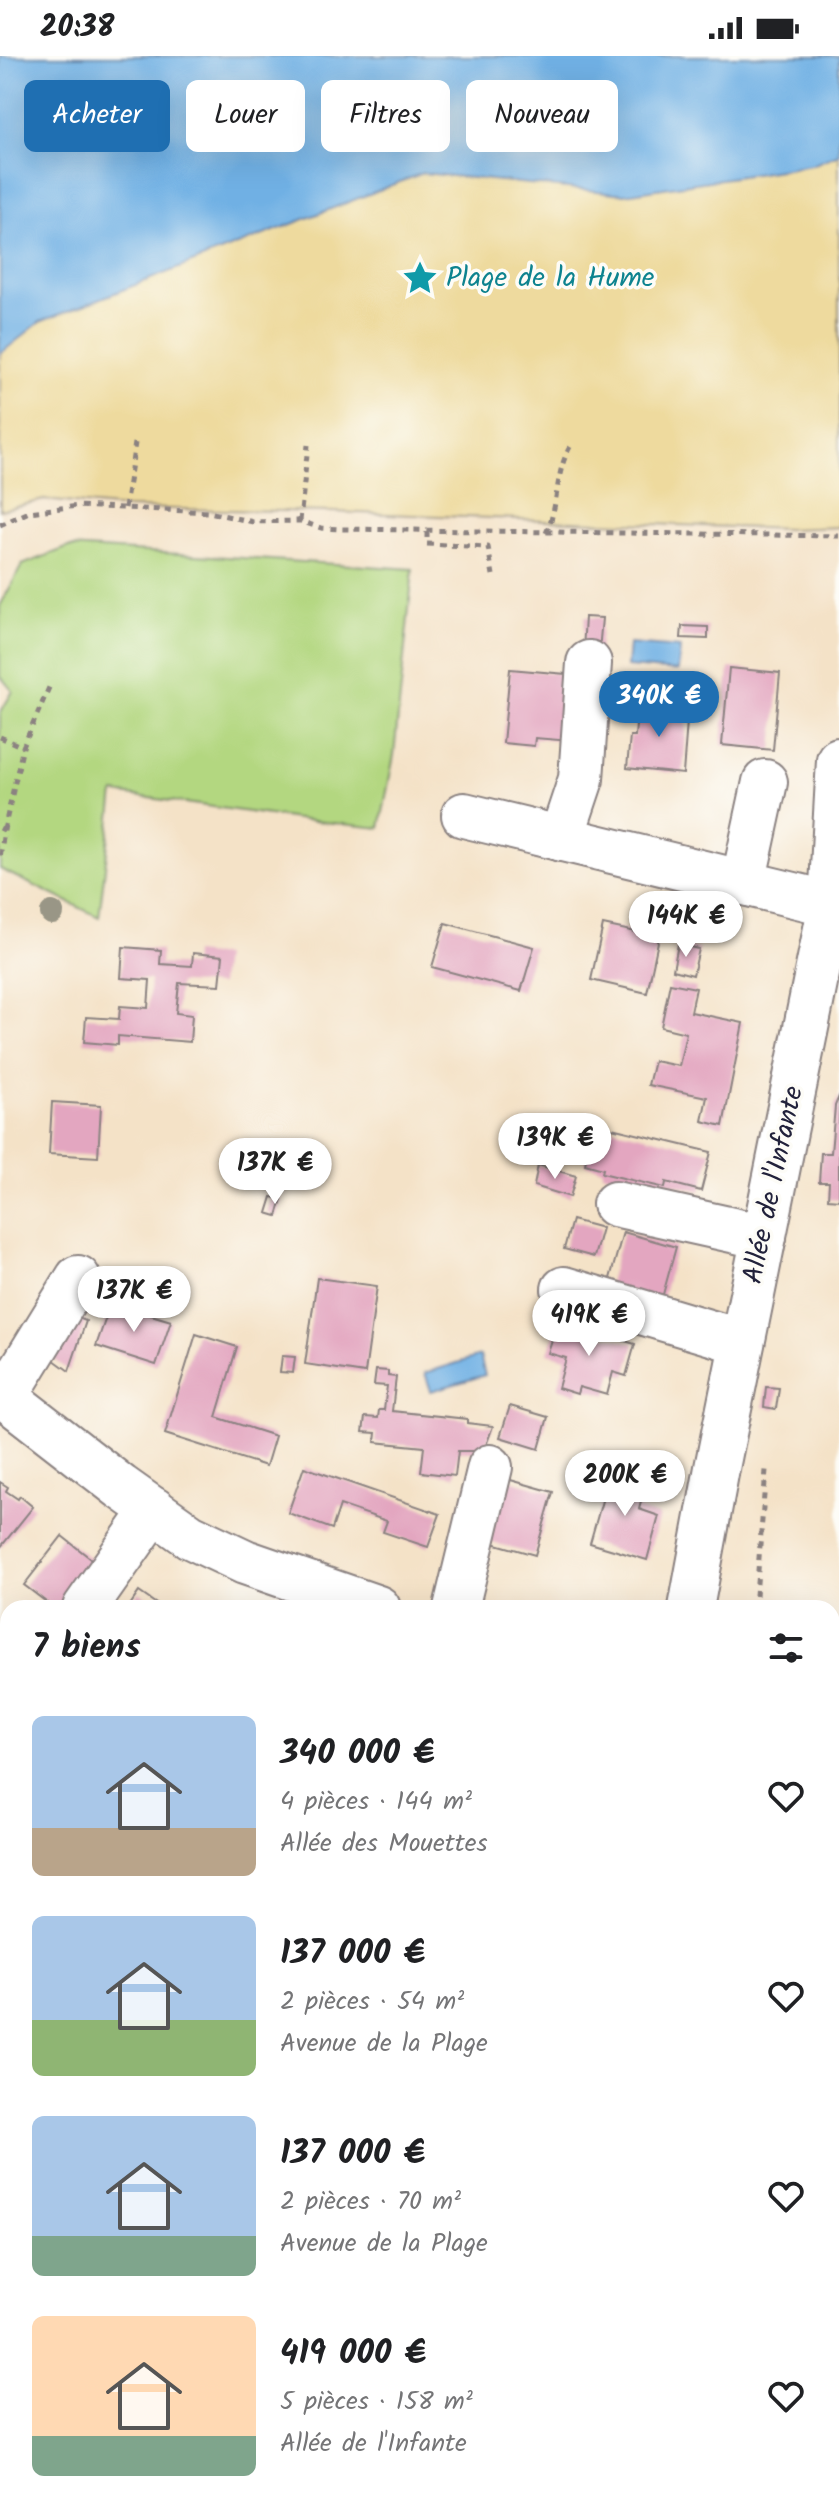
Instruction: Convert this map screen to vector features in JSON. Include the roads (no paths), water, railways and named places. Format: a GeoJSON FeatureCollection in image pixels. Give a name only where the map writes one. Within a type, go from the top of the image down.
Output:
{"type":"FeatureCollection","features":[{"type":"Feature","properties":{"kind":"street"},"geometry":{"type":"LineString","coordinates":[[561,839],[581,779],[589,663]]}},
{"type":"Feature","properties":{"kind":"street","name":"Allée de l'Infante"},"geometry":{"type":"LineString","coordinates":[[693,1600],[831,904],[839,760]]}},
{"type":"Feature","properties":{"kind":"street"},"geometry":{"type":"LineString","coordinates":[[743,883],[765,782]]}},
{"type":"Feature","properties":{"kind":"street"},"geometry":{"type":"LineString","coordinates":[[464,815],[831,904]]}},
{"type":"Feature","properties":{"kind":"street"},"geometry":{"type":"LineString","coordinates":[[615,1204],[764,1237]]}},
{"type":"Feature","properties":{"kind":"street"},"geometry":{"type":"LineString","coordinates":[[78,1278],[2,1395],[190,1536],[245,1562],[355,1600]]}},
{"type":"Feature","properties":{"kind":"street"},"geometry":{"type":"LineString","coordinates":[[564,1289],[742,1342]]}},
{"type":"Feature","properties":{"kind":"street"},"geometry":{"type":"LineString","coordinates":[[427,1600],[477,1477],[457,1600]]}},
{"type":"Feature","properties":{"kind":"street"},"geometry":{"type":"LineString","coordinates":[[91,1600],[154,1510]]}},
{"type":"Feature","properties":{"kind":"water"},"geometry":{"type":"Polygon","coordinates":[[[0,56],[839,56],[839,154],[812,165],[625,194],[423,173],[40,322],[0,354],[0,56]]]}},
{"type":"Feature","properties":{"kind":"water"},"geometry":{"type":"Polygon","coordinates":[[[629,644],[680,648],[678,671],[627,667],[629,644]]]}},
{"type":"Feature","properties":{"kind":"water"},"geometry":{"type":"Polygon","coordinates":[[[480,1356],[485,1375],[431,1391],[425,1373],[480,1356]]]}},
{"type":"Feature","properties":{"kind":"place","name":"Plage de la Hume"},"geometry":{"type":"Point","coordinates":[420,278]}}]}
